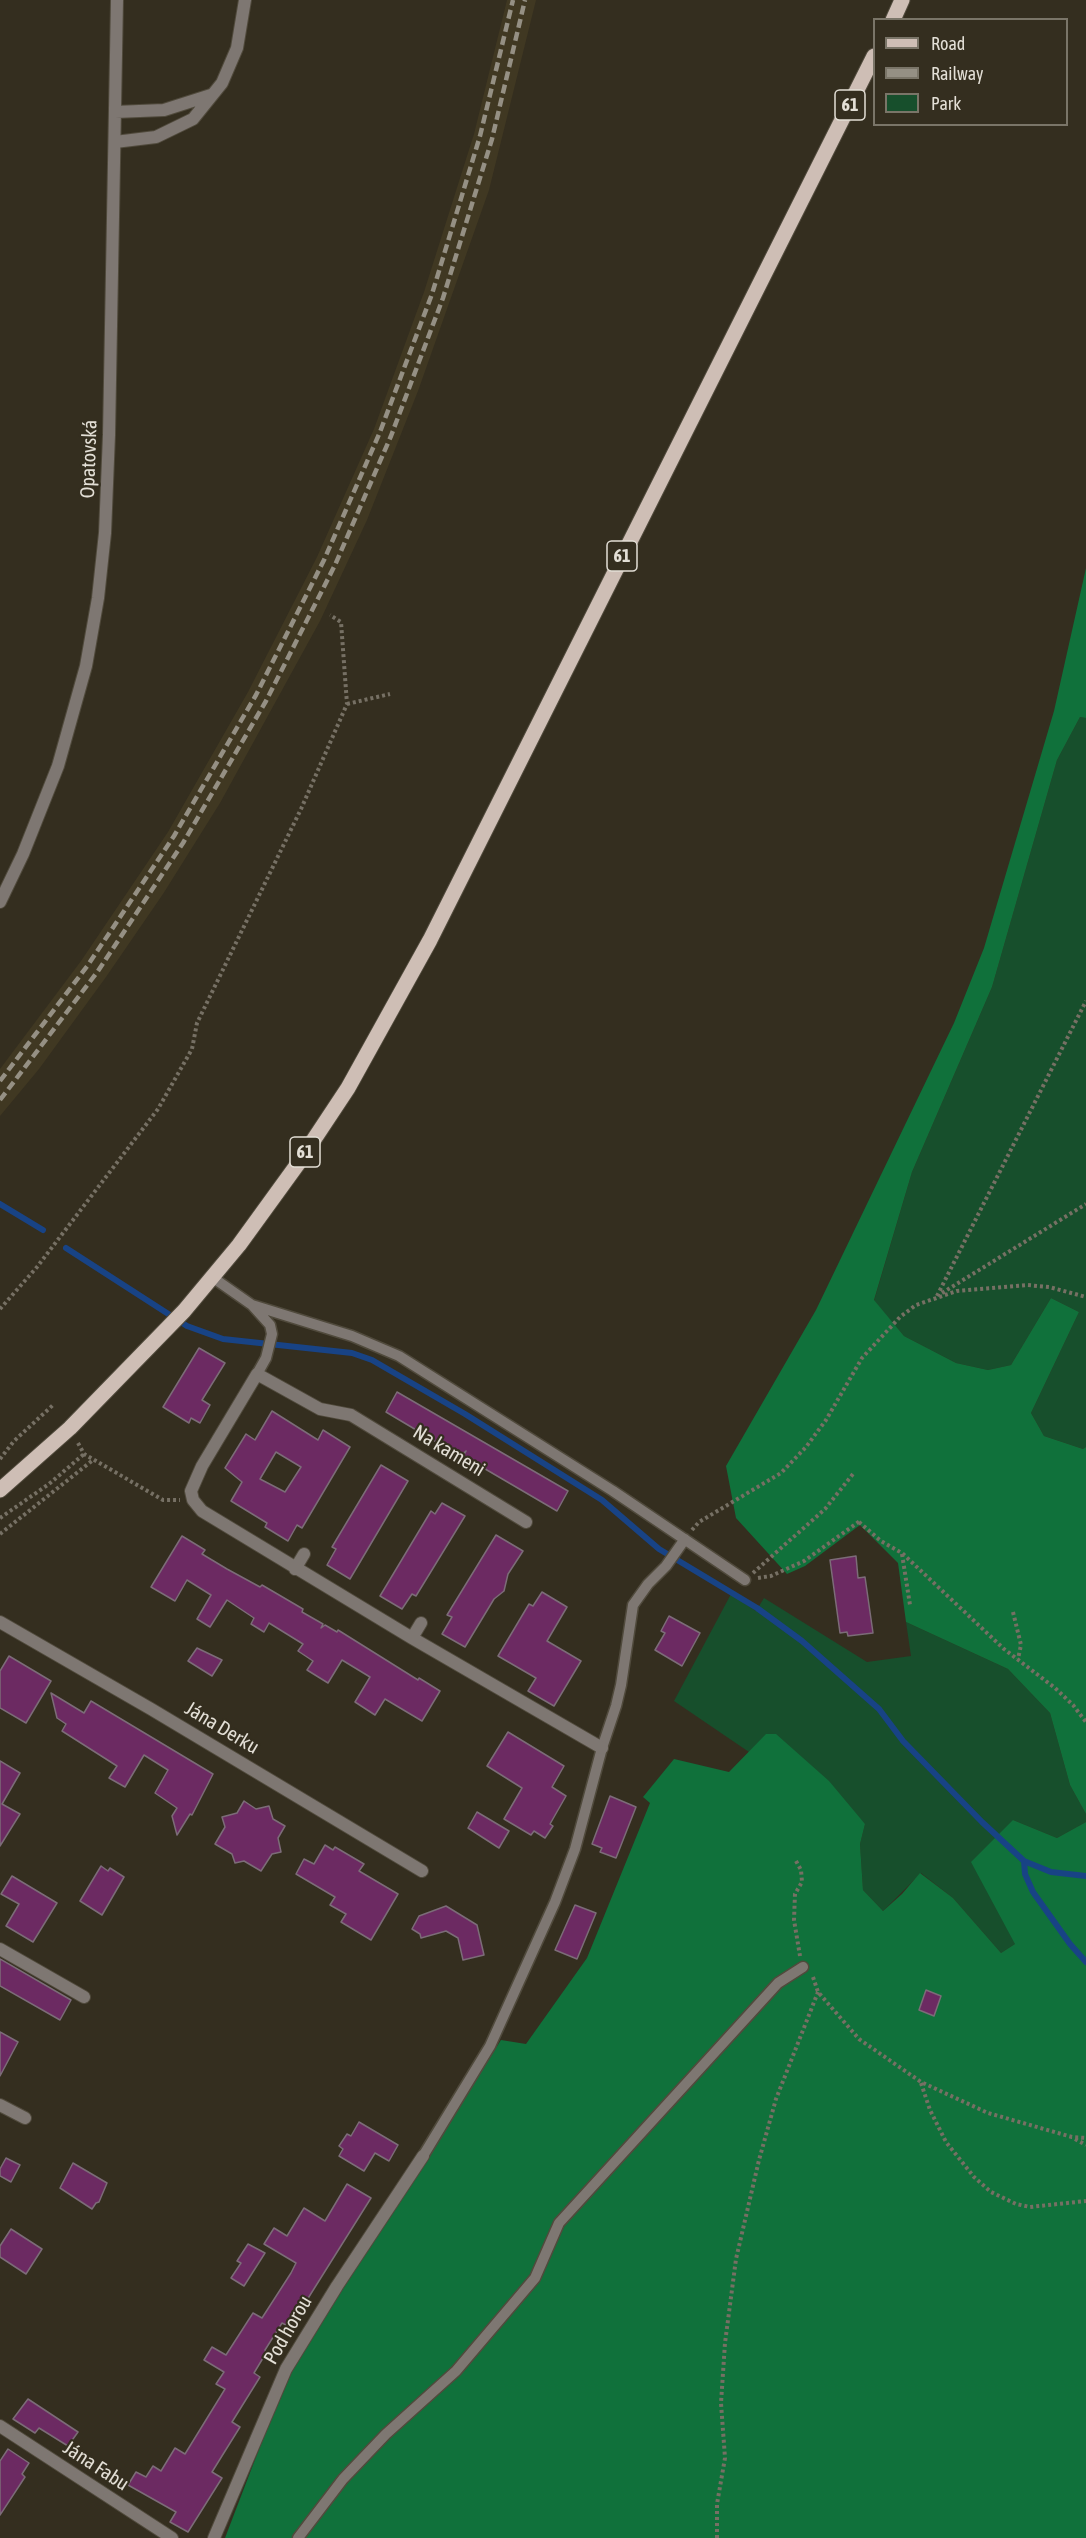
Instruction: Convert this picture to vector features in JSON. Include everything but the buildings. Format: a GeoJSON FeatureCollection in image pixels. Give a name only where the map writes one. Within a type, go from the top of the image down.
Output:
{"type":"FeatureCollection","features":[{"type":"Feature","properties":{"kind":"main road"},"geometry":{"type":"LineString","coordinates":[[894,18],[903,0]]}},
{"type":"Feature","properties":{"kind":"main road","name":"61"},"geometry":{"type":"LineString","coordinates":[[0,1490],[70,1428],[184,1311],[303,1156],[348,1088],[390,1015],[873,58]]}},
{"type":"Feature","properties":{"kind":"street","name":"Opatovská"},"geometry":{"type":"LineString","coordinates":[[0,902],[23,855],[58,766],[86,666],[98,598],[105,533],[110,435],[117,0]]}},
{"type":"Feature","properties":{"kind":"street"},"geometry":{"type":"LineString","coordinates":[[115,141],[156,137],[192,119],[222,83],[237,48],[245,0]]}},
{"type":"Feature","properties":{"kind":"street"},"geometry":{"type":"LineString","coordinates":[[116,112],[164,110],[211,95]]}},
{"type":"Feature","properties":{"kind":"street"},"geometry":{"type":"LineString","coordinates":[[257,1374],[193,1482],[191,1491],[193,1500],[202,1511],[295,1569],[602,1748]]}},
{"type":"Feature","properties":{"kind":"street","name":"Na kameni"},"geometry":{"type":"LineString","coordinates":[[257,1374],[320,1409],[351,1415],[526,1522]]}},
{"type":"Feature","properties":{"kind":"street"},"geometry":{"type":"LineString","coordinates":[[295,1569],[304,1554]]}},
{"type":"Feature","properties":{"kind":"street","name":"Jána Derku"},"geometry":{"type":"LineString","coordinates":[[0,1622],[151,1709],[422,1871]]}},
{"type":"Feature","properties":{"kind":"street"},"geometry":{"type":"LineString","coordinates":[[412,1638],[421,1623]]}},
{"type":"Feature","properties":{"kind":"street"},"geometry":{"type":"LineString","coordinates":[[0,1949],[84,1997]]}},
{"type":"Feature","properties":{"kind":"street"},"geometry":{"type":"LineString","coordinates":[[0,2105],[25,2118]]}},
{"type":"Feature","properties":{"kind":"street","name":"Pod horou"},"geometry":{"type":"LineString","coordinates":[[214,2538],[286,2369],[337,2286],[423,2156]]}},
{"type":"Feature","properties":{"kind":"street","name":"Jána Fabu"},"geometry":{"type":"LineString","coordinates":[[0,2426],[172,2538]]}},
{"type":"Feature","properties":{"kind":"lane"},"geometry":{"type":"LineString","coordinates":[[212,1277],[252,1305],[266,1319],[272,1334],[266,1358],[257,1374]]}},
{"type":"Feature","properties":{"kind":"lane"},"geometry":{"type":"LineString","coordinates":[[252,1305],[352,1336],[399,1356],[491,1413],[745,1580]]}},
{"type":"Feature","properties":{"kind":"lane"},"geometry":{"type":"LineString","coordinates":[[423,2156],[490,2046],[555,1902],[575,1849],[621,1685],[633,1605],[685,1539]]}},
{"type":"Feature","properties":{"kind":"lane"},"geometry":{"type":"LineString","coordinates":[[298,2538],[343,2479],[386,2434],[456,2371],[535,2278],[559,2223],[778,1983],[803,1967]]}},
{"type":"Feature","properties":{"kind":"path"},"geometry":{"type":"LineString","coordinates":[[0,1309],[37,1267],[158,1109],[192,1049],[197,1023],[301,809],[347,704],[341,622],[330,615]]}},
{"type":"Feature","properties":{"kind":"path"},"geometry":{"type":"LineString","coordinates":[[347,704],[390,694]]}},
{"type":"Feature","properties":{"kind":"path"},"geometry":{"type":"LineString","coordinates":[[936,1297],[1086,1001]]}},
{"type":"Feature","properties":{"kind":"path"},"geometry":{"type":"LineString","coordinates":[[936,1297],[1086,1204]]}},
{"type":"Feature","properties":{"kind":"path"},"geometry":{"type":"LineString","coordinates":[[685,1539],[699,1522],[781,1473],[806,1447],[826,1420],[862,1358],[900,1317],[916,1305],[967,1289],[1027,1285],[1059,1289],[1086,1297]]}},
{"type":"Feature","properties":{"kind":"path"},"geometry":{"type":"LineString","coordinates":[[0,1460],[14,1441],[53,1405]]}},
{"type":"Feature","properties":{"kind":"path"},"geometry":{"type":"LineString","coordinates":[[0,1518],[49,1484],[84,1454],[163,1500],[193,1500]]}},
{"type":"Feature","properties":{"kind":"path"},"geometry":{"type":"LineString","coordinates":[[0,1534],[93,1459]]}},
{"type":"Feature","properties":{"kind":"path"},"geometry":{"type":"LineString","coordinates":[[760,1567],[825,1509],[853,1474]]}},
{"type":"Feature","properties":{"kind":"path"},"geometry":{"type":"LineString","coordinates":[[745,1580],[771,1576],[804,1561],[860,1521],[881,1540],[902,1553],[1018,1659],[1067,1699],[1086,1722]]}},
{"type":"Feature","properties":{"kind":"path"},"geometry":{"type":"LineString","coordinates":[[902,1553],[910,1605]]}},
{"type":"Feature","properties":{"kind":"path"},"geometry":{"type":"LineString","coordinates":[[1013,1612],[1020,1645],[1018,1659]]}},
{"type":"Feature","properties":{"kind":"path"},"geometry":{"type":"LineString","coordinates":[[796,1861],[801,1870],[802,1882],[795,1894],[794,1920],[803,1967]]}},
{"type":"Feature","properties":{"kind":"path"},"geometry":{"type":"LineString","coordinates":[[717,2538],[717,2504],[724,2458],[721,2403],[725,2343],[736,2259],[776,2099],[818,1992],[859,2039],[921,2082],[988,2113],[1072,2137],[1086,2138]]}},
{"type":"Feature","properties":{"kind":"path"},"geometry":{"type":"LineString","coordinates":[[921,2082],[930,2110],[946,2142],[974,2177],[991,2192],[1016,2204],[1030,2206],[1086,2201]]}},
{"type":"Feature","properties":{"kind":"path"},"geometry":{"type":"LineString","coordinates":[[1072,2137],[1086,2145]]}},
{"type":"Feature","properties":{"kind":"shaded area"},"geometry":{"type":"Polygon","coordinates":[[[507,0],[536,0],[489,190],[418,391],[367,520],[320,621],[220,803],[163,894],[106,977],[39,1069],[0,1116],[0,1069],[81,961],[168,832],[248,692],[317,557],[374,429],[424,292],[474,134],[507,0]]]}},
{"type":"Feature","properties":{"kind":"green space"},"geometry":{"type":"Polygon","coordinates":[[[1086,568],[1086,718],[1080,717],[1057,760],[992,987],[912,1172],[874,1300],[904,1336],[956,1363],[988,1370],[1011,1365],[1051,1298],[1079,1312],[1031,1413],[1044,1436],[1083,1449],[1086,1447],[1086,1814],[1070,1785],[1050,1713],[1008,1669],[906,1622],[898,1563],[860,1525],[805,1566],[787,1574],[736,1518],[726,1466],[816,1310],[954,1023],[984,948],[1054,711],[1086,568]]]}},
{"type":"Feature","properties":{"kind":"green space"},"geometry":{"type":"Polygon","coordinates":[[[1080,717],[1086,718],[1086,1447],[1083,1449],[1044,1436],[1031,1413],[1079,1312],[1051,1298],[1011,1365],[988,1370],[956,1363],[904,1336],[874,1301],[912,1172],[992,987],[1057,760],[1080,717]]]}},
{"type":"Feature","properties":{"kind":"green space"},"geometry":{"type":"Polygon","coordinates":[[[731,1594],[756,1611],[764,1598],[867,1662],[911,1656],[906,1622],[1008,1669],[1050,1713],[1070,1785],[1086,1814],[1086,1822],[1057,1838],[1013,1820],[1015,1944],[1001,1953],[953,1898],[921,1873],[883,1911],[863,1890],[860,1844],[865,1824],[766,1735],[749,1752],[674,1701],[731,1594]]]}},
{"type":"Feature","properties":{"kind":"green space"},"geometry":{"type":"Polygon","coordinates":[[[766,1734],[776,1734],[829,1781],[865,1824],[860,1844],[863,1890],[883,1911],[920,1873],[953,1898],[1001,1953],[1015,1944],[971,1862],[1013,1820],[1057,1838],[1086,1822],[1086,2538],[225,2538],[282,2389],[301,2354],[501,2040],[526,2044],[587,1958],[650,1803],[643,1797],[674,1759],[729,1772],[766,1734]]]}},
{"type":"Feature","properties":{"kind":"waterway"},"geometry":{"type":"LineString","coordinates":[[0,1204],[43,1230]]}},
{"type":"Feature","properties":{"kind":"waterway"},"geometry":{"type":"LineString","coordinates":[[66,1248],[187,1326],[223,1339],[352,1353],[372,1360],[465,1414],[602,1500],[659,1549],[757,1608],[802,1641],[879,1709],[903,1741],[982,1822],[1024,1861],[1051,1872],[1086,1876]]}},
{"type":"Feature","properties":{"kind":"waterway"},"geometry":{"type":"LineString","coordinates":[[1024,1861],[1025,1874],[1033,1892],[1070,1944],[1086,1962]]}},
{"type":"Feature","properties":{"kind":"railway"},"geometry":{"type":"LineString","coordinates":[[0,1081],[88,965],[174,836],[256,695],[324,560],[380,432],[432,294],[480,136],[513,0]]}},
{"type":"Feature","properties":{"kind":"railway"},"geometry":{"type":"LineString","coordinates":[[0,1100],[98,971],[183,843],[266,701],[335,565],[391,436],[443,298],[492,139],[525,0]]}}]}
